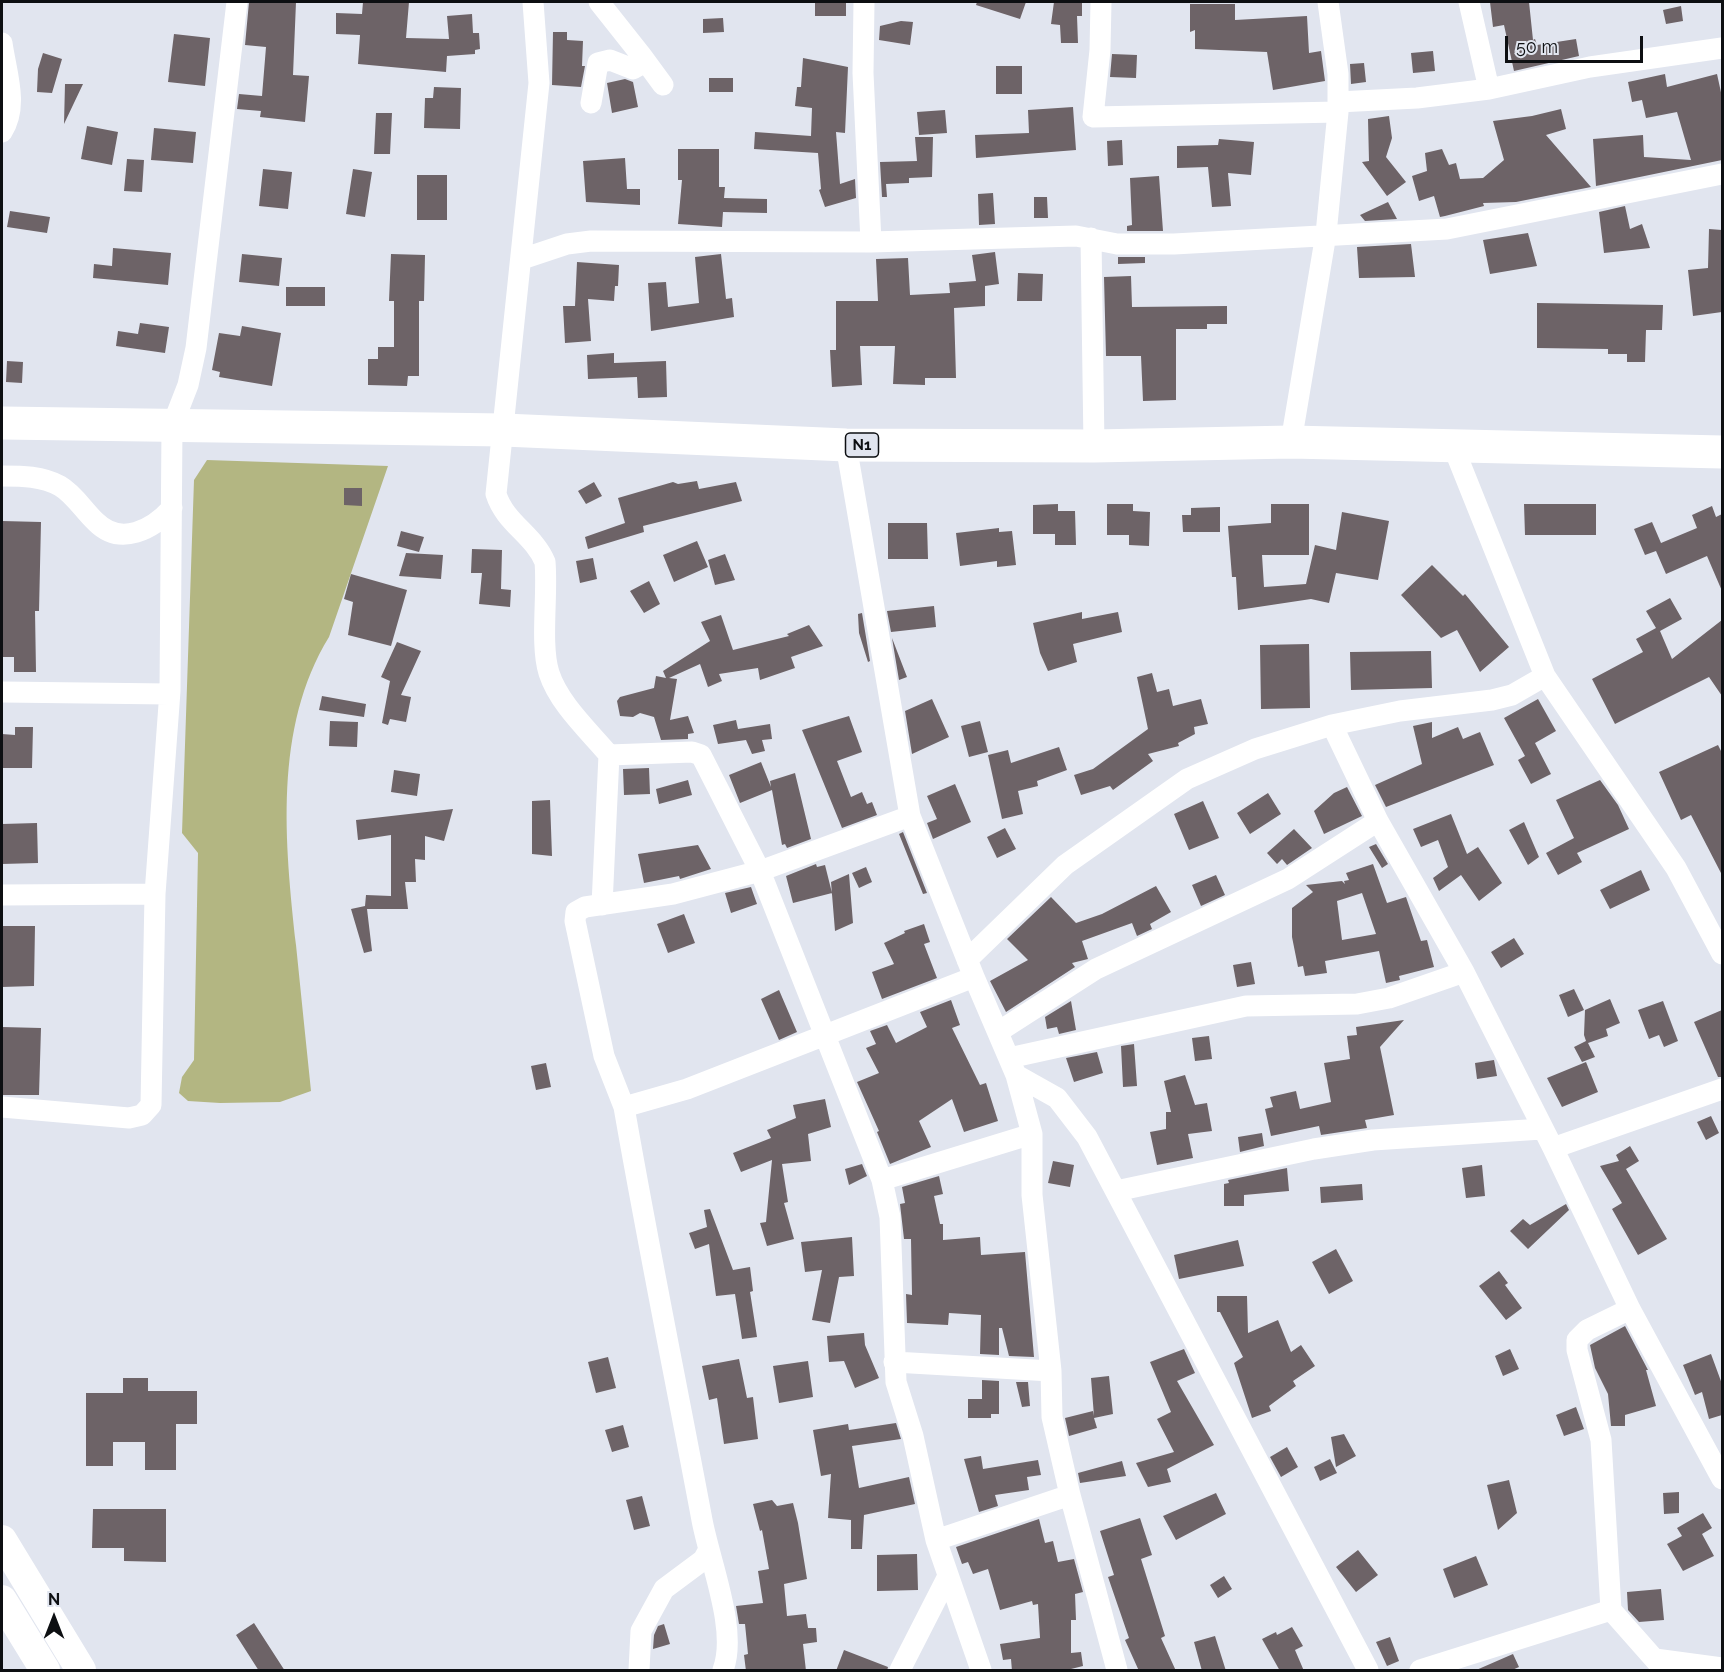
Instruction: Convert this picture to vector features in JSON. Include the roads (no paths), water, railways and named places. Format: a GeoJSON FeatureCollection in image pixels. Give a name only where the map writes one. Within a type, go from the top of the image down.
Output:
{"type":"FeatureCollection","features":[{"type":"Feature","properties":{"kind":"highway","name":"N1"},"geometry":{"type":"LineString","coordinates":[[2,423],[504,430],[846,445],[1095,446],[1292,442],[1722,452]]}},
{"type":"Feature","properties":{"kind":"street"},"geometry":{"type":"LineString","coordinates":[[2,1107],[129,1118],[142,1115],[151,1105],[155,894],[169,694],[172,426],[188,385],[196,348],[237,2]]}},
{"type":"Feature","properties":{"kind":"street"},"geometry":{"type":"LineString","coordinates":[[533,2],[539,83],[496,494],[500,507],[540,550],[545,562],[546,655],[549,673],[569,708],[609,755],[602,905]]}},
{"type":"Feature","properties":{"kind":"street"},"geometry":{"type":"LineString","coordinates":[[599,2],[663,85]]}},
{"type":"Feature","properties":{"kind":"street"},"geometry":{"type":"LineString","coordinates":[[864,2],[863,73],[871,242]]}},
{"type":"Feature","properties":{"kind":"street"},"geometry":{"type":"LineString","coordinates":[[1101,2],[1100,50],[1093,117],[1338,107],[1489,89],[1608,64],[1722,48]]}},
{"type":"Feature","properties":{"kind":"street"},"geometry":{"type":"LineString","coordinates":[[1292,442],[1326,234],[1338,107],[1338,74],[1328,2]]}},
{"type":"Feature","properties":{"kind":"street"},"geometry":{"type":"LineString","coordinates":[[1469,2],[1489,89]]}},
{"type":"Feature","properties":{"kind":"street"},"geometry":{"type":"LineString","coordinates":[[2,43],[12,106],[8,122],[2,132]]}},
{"type":"Feature","properties":{"kind":"street"},"geometry":{"type":"LineString","coordinates":[[591,103],[598,63],[610,60],[633,69],[640,65],[641,56]]}},
{"type":"Feature","properties":{"kind":"street"},"geometry":{"type":"LineString","coordinates":[[522,259],[567,244],[591,241],[871,242],[1091,238],[1117,244],[1174,244],[1465,226],[1722,174]]}},
{"type":"Feature","properties":{"kind":"street"},"geometry":{"type":"LineString","coordinates":[[1091,238],[1095,446]]}},
{"type":"Feature","properties":{"kind":"street"},"geometry":{"type":"LineString","coordinates":[[846,445],[910,816],[970,969],[1012,1066],[1032,1134],[1032,1195],[1051,1371],[1052,1417],[1070,1495],[1117,1671]]}},
{"type":"Feature","properties":{"kind":"street"},"geometry":{"type":"LineString","coordinates":[[1453,446],[1545,676],[1676,868],[1722,954]]}},
{"type":"Feature","properties":{"kind":"street"},"geometry":{"type":"LineString","coordinates":[[2,476],[49,480],[64,488],[97,524],[110,531],[140,533],[163,518],[172,508]]}},
{"type":"Feature","properties":{"kind":"street"},"geometry":{"type":"LineString","coordinates":[[624,1107],[687,1089],[825,1037],[970,969],[1044,884],[1159,796],[1217,764],[1254,749],[1332,725],[1400,711],[1492,700],[1512,695],[1545,676]]}},
{"type":"Feature","properties":{"kind":"street"},"geometry":{"type":"LineString","coordinates":[[2,692],[169,694]]}},
{"type":"Feature","properties":{"kind":"street"},"geometry":{"type":"LineString","coordinates":[[1332,725],[1378,821],[1464,972],[1553,1148],[1630,1309],[1722,1479]]}},
{"type":"Feature","properties":{"kind":"street"},"geometry":{"type":"LineString","coordinates":[[609,755],[692,752],[701,755],[760,871],[882,1180],[890,1217],[896,1382],[913,1436],[936,1540],[981,1671]]}},
{"type":"Feature","properties":{"kind":"street"},"geometry":{"type":"LineString","coordinates":[[723,1671],[728,1658],[729,1633],[708,1551],[624,1107],[604,1056],[575,921],[576,912],[602,905],[673,894],[760,871],[910,816]]}},
{"type":"Feature","properties":{"kind":"street"},"geometry":{"type":"LineString","coordinates":[[998,1032],[1096,969],[1288,879],[1378,821]]}},
{"type":"Feature","properties":{"kind":"street"},"geometry":{"type":"LineString","coordinates":[[2,895],[155,894]]}},
{"type":"Feature","properties":{"kind":"street"},"geometry":{"type":"LineString","coordinates":[[1012,1066],[1246,1006],[1358,1004],[1389,998],[1464,972]]}},
{"type":"Feature","properties":{"kind":"street"},"geometry":{"type":"LineString","coordinates":[[1012,1066],[1057,1098],[1087,1137],[1368,1671]]}},
{"type":"Feature","properties":{"kind":"street"},"geometry":{"type":"LineString","coordinates":[[1553,1148],[1722,1089]]}},
{"type":"Feature","properties":{"kind":"street"},"geometry":{"type":"LineString","coordinates":[[1116,1191],[1245,1163],[1363,1141],[1542,1129]]}},
{"type":"Feature","properties":{"kind":"street"},"geometry":{"type":"LineString","coordinates":[[882,1180],[1032,1134]]}},
{"type":"Feature","properties":{"kind":"street"},"geometry":{"type":"LineString","coordinates":[[1630,1309],[1587,1330],[1577,1340],[1577,1350],[1601,1440],[1611,1610],[1660,1665],[1722,1668]]}},
{"type":"Feature","properties":{"kind":"street"},"geometry":{"type":"LineString","coordinates":[[894,1362],[1051,1371]]}},
{"type":"Feature","properties":{"kind":"street"},"geometry":{"type":"LineString","coordinates":[[936,1540],[1070,1495]]}},
{"type":"Feature","properties":{"kind":"street"},"geometry":{"type":"LineString","coordinates":[[2,1540],[81,1671]]}},
{"type":"Feature","properties":{"kind":"street"},"geometry":{"type":"LineString","coordinates":[[639,1671],[641,1631],[664,1589],[703,1560],[708,1551]]}},
{"type":"Feature","properties":{"kind":"street"},"geometry":{"type":"LineString","coordinates":[[900,1671],[948,1576]]}},
{"type":"Feature","properties":{"kind":"street"},"geometry":{"type":"LineString","coordinates":[[2,1600],[45,1671]]}},
{"type":"Feature","properties":{"kind":"street"},"geometry":{"type":"LineString","coordinates":[[1420,1671],[1442,1667],[1611,1610]]}}]}
